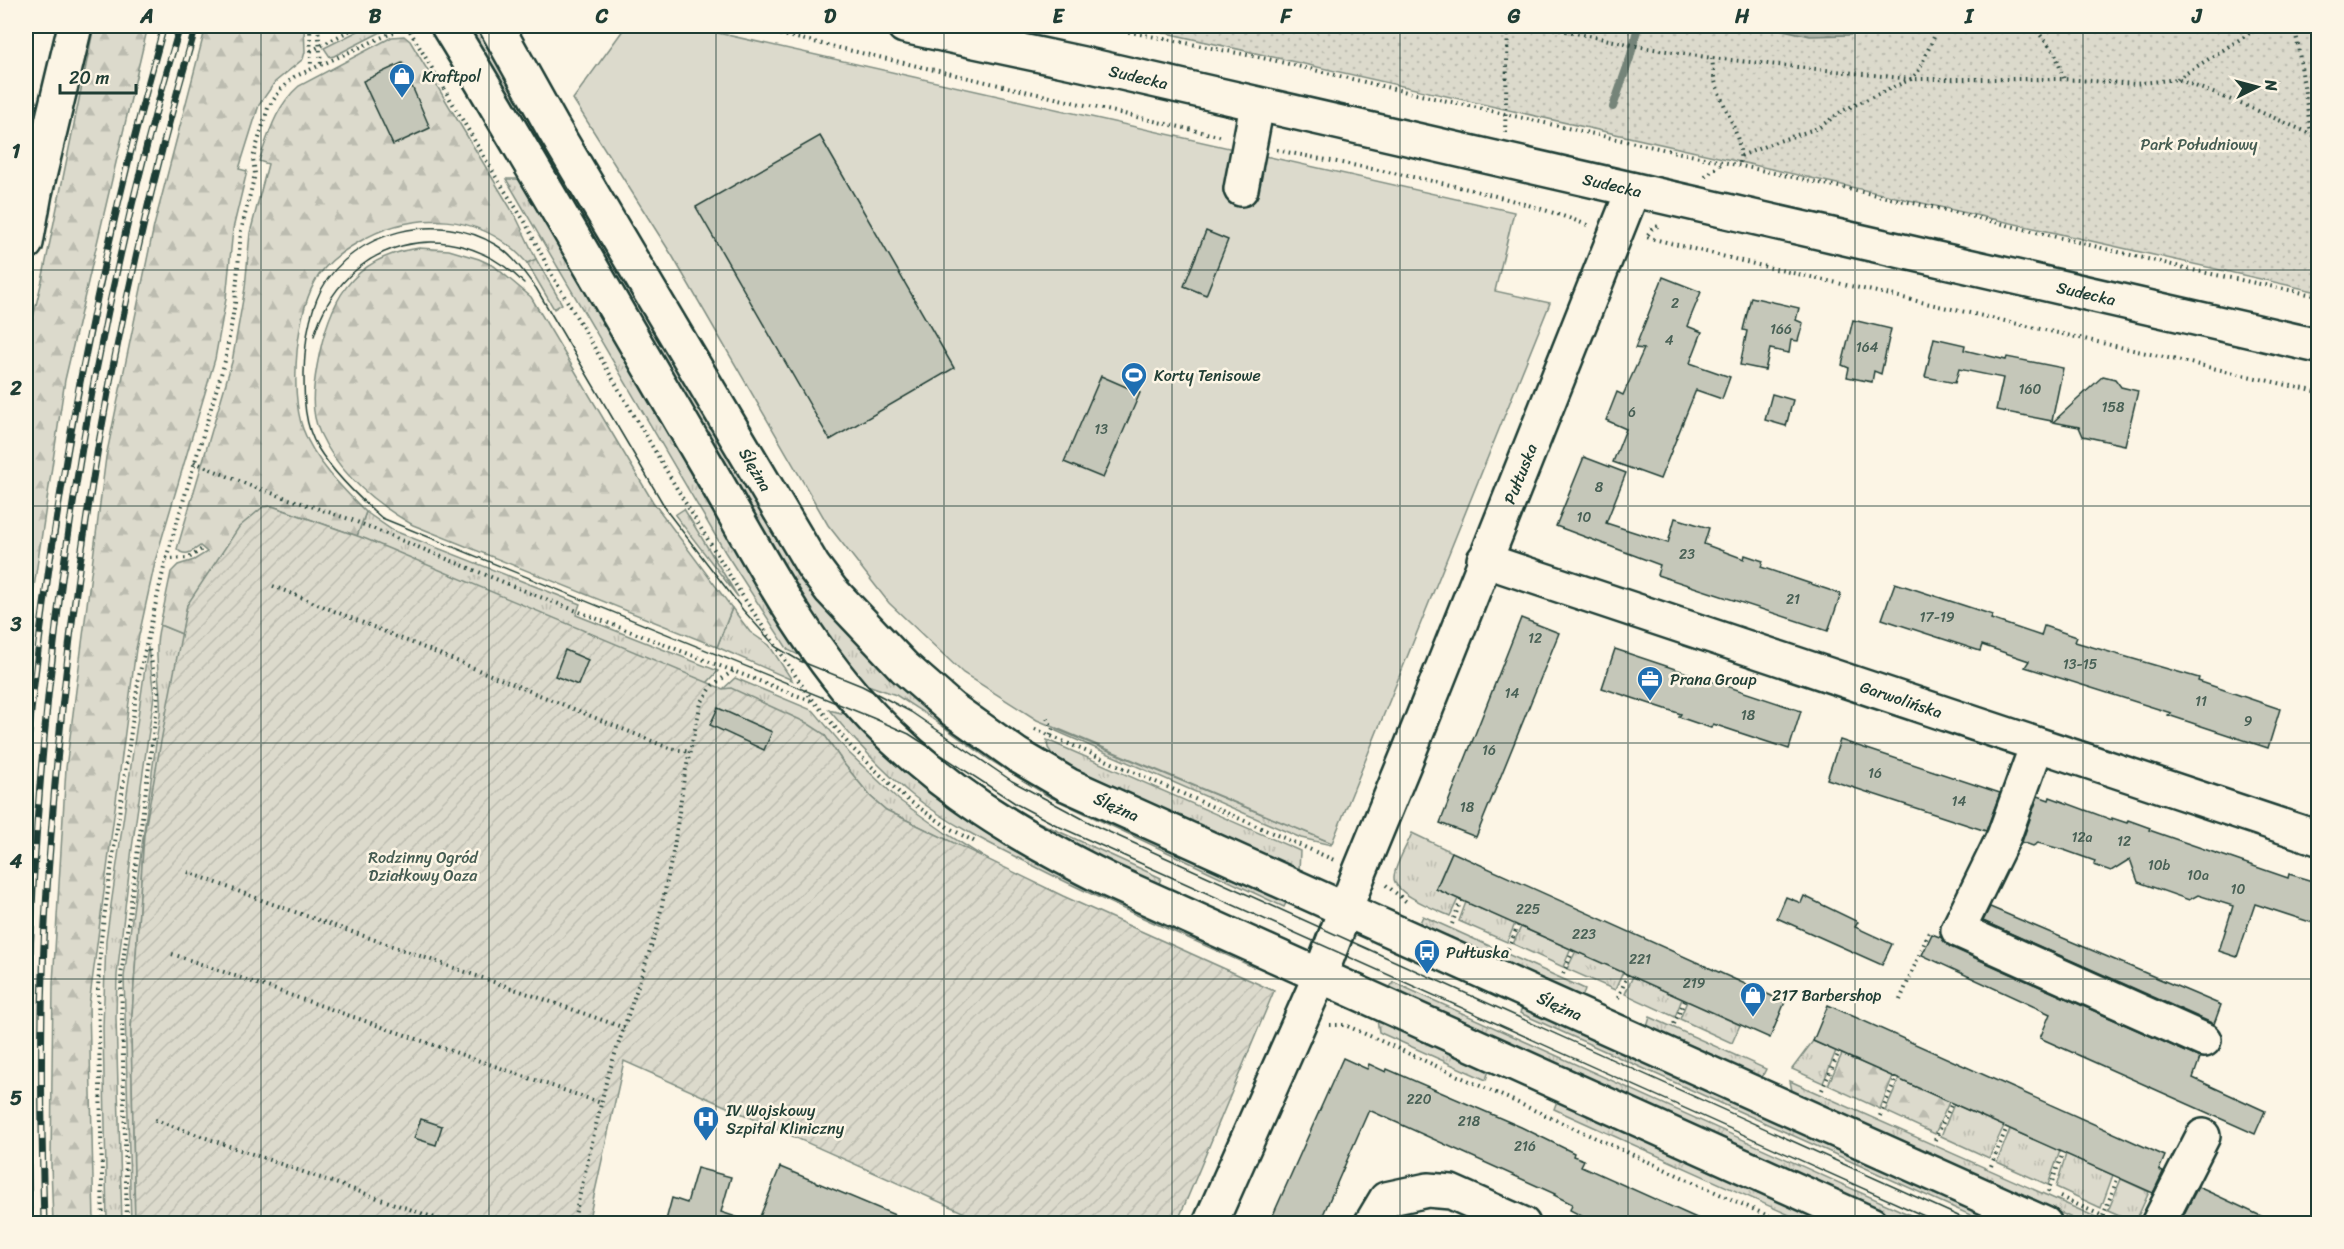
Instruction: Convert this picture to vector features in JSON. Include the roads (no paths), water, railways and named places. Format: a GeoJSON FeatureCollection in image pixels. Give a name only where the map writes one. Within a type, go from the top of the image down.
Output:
{"type":"FeatureCollection","features":[{"type":"Feature","properties":{"kind":"main road"},"geometry":{"type":"LineString","coordinates":[[26,243],[35,193],[75,26]]}},
{"type":"Feature","properties":{"kind":"main road"},"geometry":{"type":"LineString","coordinates":[[448,26],[820,654],[854,697],[923,766],[951,789],[1016,832],[1108,880],[1871,1224]]}},
{"type":"Feature","properties":{"kind":"main road","name":"Sudecka"},"geometry":{"type":"LineString","coordinates":[[904,26],[2319,346]]}},
{"type":"Feature","properties":{"kind":"main road","name":"Ślężna"},"geometry":{"type":"LineString","coordinates":[[500,29],[553,129],[813,567],[831,590],[904,667],[952,709],[1008,749],[1068,785],[1345,910],[2047,1208]]}},
{"type":"Feature","properties":{"kind":"main road"},"geometry":{"type":"LineString","coordinates":[[1241,189],[1257,105]]}},
{"type":"Feature","properties":{"kind":"main road","name":"Pułtuska"},"geometry":{"type":"LineString","coordinates":[[1210,1224],[1320,976],[1633,190]]}},
{"type":"Feature","properties":{"kind":"main road","name":"Garwolińska"},"geometry":{"type":"LineString","coordinates":[[1484,560],[2319,838]]}},
{"type":"Feature","properties":{"kind":"main road"},"geometry":{"type":"LineString","coordinates":[[2037,745],[2004,836],[1958,930],[2204,1041]]}},
{"type":"Feature","properties":{"kind":"main road"},"geometry":{"type":"LineString","coordinates":[[2158,1224],[2203,1136]]}},
{"type":"Feature","properties":{"kind":"main road"},"geometry":{"type":"LineString","coordinates":[[1371,1224],[1386,1199],[1428,1190],[1451,1192],[1523,1224]]}},
{"type":"Feature","properties":{"kind":"water"},"geometry":{"type":"Polygon","coordinates":[[[1766,26],[1864,26],[1850,35],[1810,36],[1766,26]]]}},
{"type":"Feature","properties":{"kind":"waterway"},"geometry":{"type":"LineString","coordinates":[[1613,107],[1638,26]]}},
{"type":"Feature","properties":{"kind":"tram line"},"geometry":{"type":"LineString","coordinates":[[1942,1224],[1060,827],[1018,805],[909,734],[382,518],[332,467],[313,439],[307,421],[304,392],[305,351],[310,320],[321,290],[335,269],[354,253],[375,240],[399,232],[424,228],[449,229],[473,234],[496,245],[513,259],[536,288],[669,514],[743,610],[776,647],[800,661],[862,686],[911,712],[1012,781],[1098,827],[1976,1224]]}},
{"type":"Feature","properties":{"kind":"tram line"},"geometry":{"type":"LineString","coordinates":[[314,336],[328,303],[349,277],[374,257],[403,246],[433,242],[464,247],[495,260],[524,283]]}},
{"type":"Feature","properties":{"kind":"railway"},"geometry":{"type":"LineString","coordinates":[[26,760],[48,573],[78,390],[117,207],[164,26]]}},
{"type":"Feature","properties":{"kind":"railway"},"geometry":{"type":"LineString","coordinates":[[29,1224],[27,1072],[31,921],[41,769],[57,619],[79,469],[106,320],[140,172],[180,26]]}},
{"type":"Feature","properties":{"kind":"railway"},"geometry":{"type":"LineString","coordinates":[[44,1224],[41,1067],[44,936],[61,721],[72,620],[86,520],[122,320],[144,222],[196,26]]}},
{"type":"Feature","properties":{"kind":"place","name":"Kraftpol"},"geometry":{"type":"Point","coordinates":[402,99]}},
{"type":"Feature","properties":{"kind":"place","name":"Korty Tenisowe"},"geometry":{"type":"Point","coordinates":[1134,398]}},
{"type":"Feature","properties":{"kind":"place","name":"Prana Group"},"geometry":{"type":"Point","coordinates":[1650,702]}},
{"type":"Feature","properties":{"kind":"place","name":"Pułtuska"},"geometry":{"type":"Point","coordinates":[1427,975]}},
{"type":"Feature","properties":{"kind":"place","name":"217 Barbershop"},"geometry":{"type":"Point","coordinates":[1753,1018]}},
{"type":"Feature","properties":{"kind":"place","name":"IV Wojskowy Szpital Kliniczny"},"geometry":{"type":"Point","coordinates":[706,1142]}},
{"type":"Feature","properties":{"kind":"park label","name":"Park Południowy"},"geometry":{"type":"Point","coordinates":[2199,144]}},
{"type":"Feature","properties":{"kind":"park label","name":"Rodzinny Ogród Działkowy Oaza"},"geometry":{"type":"Point","coordinates":[423,866]}}]}
